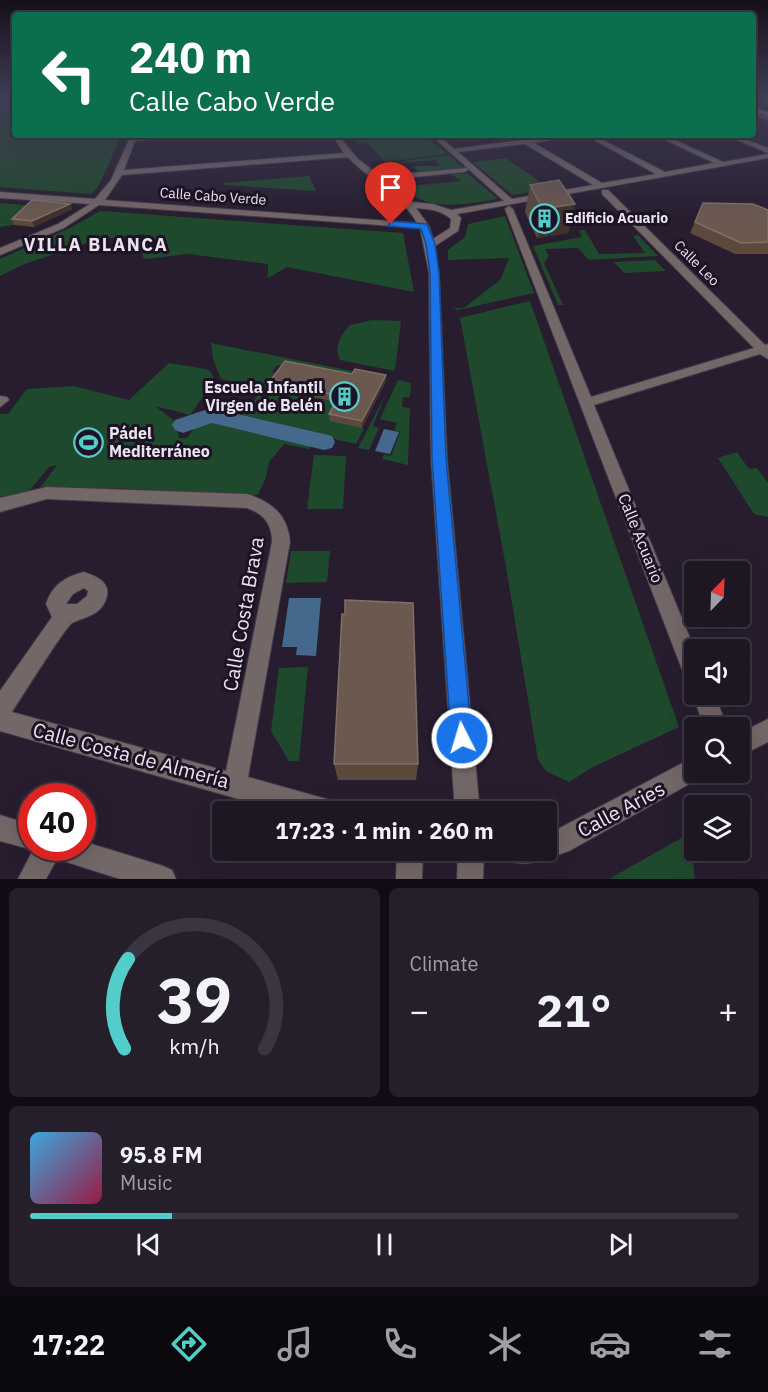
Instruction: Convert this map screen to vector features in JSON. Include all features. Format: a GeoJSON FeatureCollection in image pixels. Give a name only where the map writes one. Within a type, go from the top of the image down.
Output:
{"type":"FeatureCollection","features":[{"type":"Feature","properties":{"kind":"street"},"geometry":{"type":"LineString","coordinates":[[0,252],[55,227],[96,203],[110,189],[133,138]]}},
{"type":"Feature","properties":{"kind":"street"},"geometry":{"type":"LineString","coordinates":[[337,138],[349,155],[407,205],[424,226],[430,244],[434,273],[439,458],[467,801]]}},
{"type":"Feature","properties":{"kind":"street"},"geometry":{"type":"LineString","coordinates":[[438,138],[510,205]]}},
{"type":"Feature","properties":{"kind":"street","name":"Calle Leo"},"geometry":{"type":"LineString","coordinates":[[521,138],[603,189],[766,351]]}},
{"type":"Feature","properties":{"kind":"street"},"geometry":{"type":"LineString","coordinates":[[453,151],[555,138]]}},
{"type":"Feature","properties":{"kind":"street"},"geometry":{"type":"LineString","coordinates":[[594,138],[665,175]]}},
{"type":"Feature","properties":{"kind":"street"},"geometry":{"type":"LineString","coordinates":[[665,138],[722,164]]}},
{"type":"Feature","properties":{"kind":"street"},"geometry":{"type":"LineString","coordinates":[[736,138],[768,151]]}},
{"type":"Feature","properties":{"kind":"street"},"geometry":{"type":"LineString","coordinates":[[118,173],[349,155]]}},
{"type":"Feature","properties":{"kind":"street"},"geometry":{"type":"LineString","coordinates":[[603,189],[768,156]]}},
{"type":"Feature","properties":{"kind":"street"},"geometry":{"type":"LineString","coordinates":[[407,205],[453,215],[768,162]]}},
{"type":"Feature","properties":{"kind":"street"},"geometry":{"type":"LineString","coordinates":[[376,179],[464,170]]}},
{"type":"Feature","properties":{"kind":"street","name":"Calle Cabo Verde"},"geometry":{"type":"LineString","coordinates":[[0,195],[424,226]]}},
{"type":"Feature","properties":{"kind":"street","name":"Calle Acuario"},"geometry":{"type":"LineString","coordinates":[[510,205],[684,647]]}},
{"type":"Feature","properties":{"kind":"street"},"geometry":{"type":"LineString","coordinates":[[430,244],[455,229],[453,215]]}},
{"type":"Feature","properties":{"kind":"street"},"geometry":{"type":"LineString","coordinates":[[586,403],[766,351]]}},
{"type":"Feature","properties":{"kind":"street","name":"Calle Costa Brava"},"geometry":{"type":"LineString","coordinates":[[0,506],[47,493],[247,501],[271,512],[280,527],[281,542],[235,784]]}},
{"type":"Feature","properties":{"kind":"street"},"geometry":{"type":"LineString","coordinates":[[0,710],[65,615]]}},
{"type":"Feature","properties":{"kind":"street","name":"Calle Costa de Almería"},"geometry":{"type":"LineString","coordinates":[[0,720],[293,801]]}},
{"type":"Feature","properties":{"kind":"street"},"geometry":{"type":"LineString","coordinates":[[750,740],[768,730]]}},
{"type":"Feature","properties":{"kind":"street","name":"Calle Aries"},"geometry":{"type":"LineString","coordinates":[[557,843],[684,774]]}},
{"type":"Feature","properties":{"kind":"street"},"geometry":{"type":"LineString","coordinates":[[0,828],[18,834]]}},
{"type":"Feature","properties":{"kind":"street"},"geometry":{"type":"LineString","coordinates":[[96,858],[164,879]]}},
{"type":"Feature","properties":{"kind":"street"},"geometry":{"type":"LineString","coordinates":[[31,879],[41,861]]}},
{"type":"Feature","properties":{"kind":"street"},"geometry":{"type":"LineString","coordinates":[[409,879],[410,861]]}},
{"type":"Feature","properties":{"kind":"street"},"geometry":{"type":"LineString","coordinates":[[470,879],[471,861]]}},
{"type":"Feature","properties":{"kind":"green space"},"geometry":{"type":"Polygon","coordinates":[[[0,137],[121,138],[98,187],[91,194],[0,187],[0,137]]]}},
{"type":"Feature","properties":{"kind":"green space"},"geometry":{"type":"Polygon","coordinates":[[[354,138],[429,138],[447,154],[385,162],[367,143],[358,144],[354,138]]]}},
{"type":"Feature","properties":{"kind":"green space"},"geometry":{"type":"Polygon","coordinates":[[[449,155],[463,168],[418,172],[414,166],[439,166],[436,160],[374,165],[449,155]]]}},
{"type":"Feature","properties":{"kind":"green space"},"geometry":{"type":"Polygon","coordinates":[[[506,158],[550,189],[512,195],[473,162],[506,158]]]}},
{"type":"Feature","properties":{"kind":"green space"},"geometry":{"type":"Polygon","coordinates":[[[466,172],[498,199],[447,205],[423,200],[401,187],[462,181],[450,174],[467,174],[466,172]]]}},
{"type":"Feature","properties":{"kind":"green space"},"geometry":{"type":"Polygon","coordinates":[[[309,176],[316,191],[224,185],[224,183],[309,176]]]}},
{"type":"Feature","properties":{"kind":"green space"},"geometry":{"type":"Polygon","coordinates":[[[0,203],[34,206],[14,225],[0,227],[0,203]]]}},
{"type":"Feature","properties":{"kind":"green space"},"geometry":{"type":"Polygon","coordinates":[[[100,211],[403,233],[414,292],[287,267],[268,278],[268,264],[187,254],[147,259],[143,258],[142,243],[145,234],[96,240],[22,265],[0,276],[0,259],[70,228],[100,211]]]}},
{"type":"Feature","properties":{"kind":"green space"},"geometry":{"type":"Polygon","coordinates":[[[505,216],[534,293],[458,310],[452,308],[464,308],[501,279],[509,258],[448,260],[448,250],[465,237],[468,224],[505,216]]]}},
{"type":"Feature","properties":{"kind":"green space"},"geometry":{"type":"Polygon","coordinates":[[[579,230],[585,230],[599,254],[645,253],[633,236],[638,235],[658,256],[589,260],[578,248],[545,249],[549,256],[544,263],[563,305],[558,305],[533,246],[582,237],[579,230]]]}},
{"type":"Feature","properties":{"kind":"green space"},"geometry":{"type":"Polygon","coordinates":[[[655,260],[666,271],[624,273],[614,262],[655,260]]]}},
{"type":"Feature","properties":{"kind":"green space"},"geometry":{"type":"Polygon","coordinates":[[[530,301],[679,727],[593,767],[569,782],[546,771],[538,760],[506,567],[460,318],[530,301]]]}},
{"type":"Feature","properties":{"kind":"green space"},"geometry":{"type":"Polygon","coordinates":[[[372,320],[401,321],[395,371],[340,360],[338,346],[341,337],[350,325],[372,320]]]}},
{"type":"Feature","properties":{"kind":"green space"},"geometry":{"type":"Polygon","coordinates":[[[211,343],[352,371],[350,375],[352,380],[277,365],[272,372],[275,373],[265,387],[339,403],[364,429],[356,444],[241,417],[262,390],[221,379],[213,359],[211,343]]]}},
{"type":"Feature","properties":{"kind":"green space"},"geometry":{"type":"Polygon","coordinates":[[[169,363],[206,369],[211,372],[215,380],[190,415],[155,406],[176,422],[179,438],[187,438],[199,422],[209,419],[313,444],[309,449],[284,444],[269,462],[266,477],[258,495],[113,488],[40,488],[57,465],[49,467],[30,490],[0,500],[0,414],[8,414],[27,389],[74,386],[129,400],[169,363]]]}},
{"type":"Feature","properties":{"kind":"green space"},"geometry":{"type":"Polygon","coordinates":[[[398,380],[411,383],[410,397],[403,397],[402,407],[410,408],[408,465],[382,459],[384,454],[391,456],[400,432],[394,430],[397,423],[380,419],[398,380]]]}},
{"type":"Feature","properties":{"kind":"green space"},"geometry":{"type":"Polygon","coordinates":[[[385,395],[373,426],[379,428],[369,450],[358,448],[385,395]]]}},
{"type":"Feature","properties":{"kind":"green space"},"geometry":{"type":"Polygon","coordinates":[[[737,452],[749,469],[757,468],[768,483],[768,517],[754,514],[718,458],[737,452]]]}},
{"type":"Feature","properties":{"kind":"green space"},"geometry":{"type":"Polygon","coordinates":[[[314,455],[346,456],[343,509],[307,509],[314,455]]]}},
{"type":"Feature","properties":{"kind":"green space"},"geometry":{"type":"Polygon","coordinates":[[[291,551],[330,551],[327,582],[286,583],[291,551]]]}},
{"type":"Feature","properties":{"kind":"green space"},"geometry":{"type":"Polygon","coordinates":[[[308,667],[299,761],[289,761],[271,731],[279,668],[308,667]]]}},
{"type":"Feature","properties":{"kind":"green space"},"geometry":{"type":"Polygon","coordinates":[[[684,837],[684,861],[693,861],[695,879],[609,879],[684,837]]]}},
{"type":"Feature","properties":{"kind":"water"},"geometry":{"type":"Polygon","coordinates":[[[384,429],[399,432],[390,454],[375,451],[384,429]]]}},
{"type":"Feature","properties":{"kind":"water"},"geometry":{"type":"Polygon","coordinates":[[[289,598],[321,598],[316,656],[296,655],[297,647],[282,647],[289,598]]]}},
{"type":"Feature","properties":{"kind":"building"},"geometry":{"type":"Polygon","coordinates":[[[559,180],[575,204],[543,209],[530,185],[559,180]]]}},
{"type":"Feature","properties":{"kind":"building"},"geometry":{"type":"Polygon","coordinates":[[[32,200],[70,204],[32,221],[12,219],[32,200]]]}},
{"type":"Feature","properties":{"kind":"building"},"geometry":{"type":"Polygon","coordinates":[[[703,203],[753,204],[768,210],[768,242],[741,243],[695,222],[703,203]]]}},
{"type":"Feature","properties":{"kind":"building","name":"Escuela Infantil Virgen de Belén"},"geometry":{"type":"Polygon","coordinates":[[[285,361],[352,374],[355,369],[386,375],[362,421],[329,414],[339,396],[270,381],[285,361]]]}},
{"type":"Feature","properties":{"kind":"building"},"geometry":{"type":"Polygon","coordinates":[[[345,600],[413,603],[418,764],[334,764],[342,614],[345,614],[345,600]]]}},
{"type":"Feature","properties":{"kind":"waterway"},"geometry":{"type":"LineString","coordinates":[[183,425],[211,415],[324,442]]}},
{"type":"Feature","properties":{"kind":"place","name":"Edificio Acuario"},"geometry":{"type":"Point","coordinates":[544,218]}},
{"type":"Feature","properties":{"kind":"place","name":"Escuela Infantil Virgen de Belén"},"geometry":{"type":"Point","coordinates":[344,396]}},
{"type":"Feature","properties":{"kind":"place","name":"Pádel Mediterráneo"},"geometry":{"type":"Point","coordinates":[88,442]}},
{"type":"Feature","properties":{"kind":"district","name":"VILLA BLANCA"},"geometry":{"type":"Point","coordinates":[96,244]}},
{"type":"Feature","properties":{"kind":"route"},"geometry":{"type":"LineString","coordinates":[[391,224],[424,226],[430,244],[434,273],[439,458],[462,738]]}}]}
